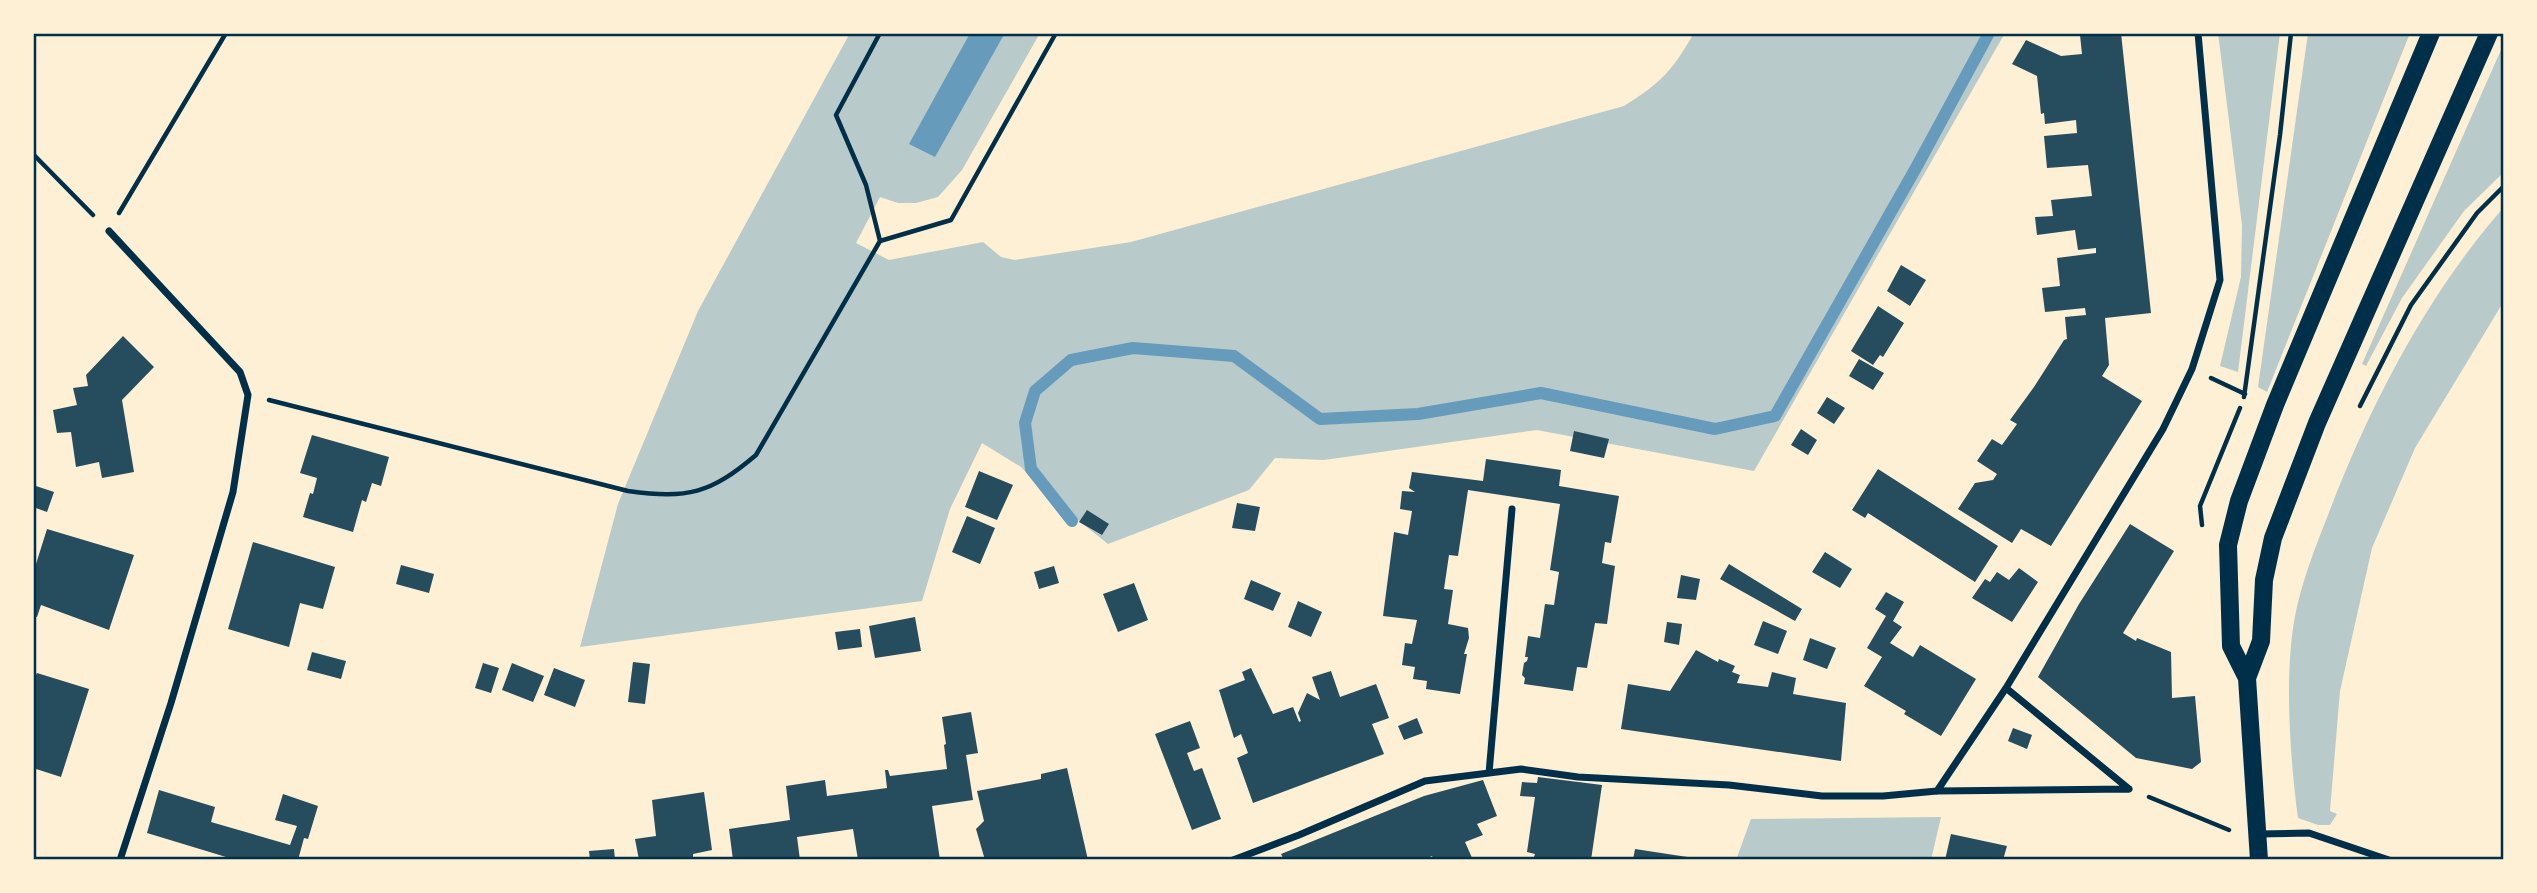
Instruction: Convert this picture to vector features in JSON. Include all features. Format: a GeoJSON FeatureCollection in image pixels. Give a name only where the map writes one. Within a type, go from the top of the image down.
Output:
{"type":"FeatureCollection","features":[{"type":"Feature","properties":{"kind":"main road"},"geometry":{"type":"LineString","coordinates":[[2259,860],[2247,678],[2231,646],[2228,545],[2239,500],[2275,405],[2431,33]]}},
{"type":"Feature","properties":{"kind":"main road"},"geometry":{"type":"LineString","coordinates":[[2247,678],[2261,641],[2264,580],[2273,538],[2317,423],[2489,33]]}},
{"type":"Feature","properties":{"kind":"street"},"geometry":{"type":"LineString","coordinates":[[1937,791],[2006,688],[2162,429],[2192,369],[2220,280],[2198,33]]}},
{"type":"Feature","properties":{"kind":"street"},"geometry":{"type":"LineString","coordinates":[[109,231],[240,372],[248,395],[233,492],[171,703],[120,860]]}},
{"type":"Feature","properties":{"kind":"street"},"geometry":{"type":"LineString","coordinates":[[1489,773],[1512,509]]}},
{"type":"Feature","properties":{"kind":"street"},"geometry":{"type":"LineString","coordinates":[[2006,688],[2129,789]]}},
{"type":"Feature","properties":{"kind":"street"},"geometry":{"type":"LineString","coordinates":[[1233,860],[1425,781],[1521,769],[1578,777],[1728,785],[1822,796],[1883,796],[1937,791],[2129,789]]}},
{"type":"Feature","properties":{"kind":"street"},"geometry":{"type":"LineString","coordinates":[[2258,834],[2309,833],[2389,860]]}},
{"type":"Feature","properties":{"kind":"path"},"geometry":{"type":"LineString","coordinates":[[33,154],[109,231],[226,33]]}},
{"type":"Feature","properties":{"kind":"path"},"geometry":{"type":"LineString","coordinates":[[880,33],[836,115],[866,185],[880,241]]}},
{"type":"Feature","properties":{"kind":"path"},"geometry":{"type":"LineString","coordinates":[[248,395],[380,426],[628,491],[662,495],[695,492],[730,477],[756,455],[880,241],[951,220],[1056,33]]}},
{"type":"Feature","properties":{"kind":"path"},"geometry":{"type":"LineString","coordinates":[[2192,369],[2245,394],[2291,33]]}},
{"type":"Feature","properties":{"kind":"path"},"geometry":{"type":"LineString","coordinates":[[2357,411],[2411,305],[2477,212],[2504,186]]}},
{"type":"Feature","properties":{"kind":"path"},"geometry":{"type":"LineString","coordinates":[[2129,789],[2230,831],[2258,834]]}},
{"type":"Feature","properties":{"kind":"shaded area"},"geometry":{"type":"Polygon","coordinates":[[[850,33],[970,33],[910,143],[934,156],[1005,33],[1040,33],[962,170],[938,197],[916,203],[898,203],[880,197],[856,243],[889,260],[983,242],[1001,257],[1015,260],[1131,242],[1624,106],[1665,75],[1694,33],[2005,33],[1754,471],[1537,430],[1324,460],[1275,458],[1249,490],[1108,544],[1049,497],[1021,467],[982,443],[950,509],[922,601],[580,647],[618,504],[698,311],[850,33]]]}},
{"type":"Feature","properties":{"kind":"shaded area"},"geometry":{"type":"Polygon","coordinates":[[[2218,33],[2280,33],[2238,372],[2220,366],[2241,277],[2242,225],[2218,33]]]}},
{"type":"Feature","properties":{"kind":"shaded area"},"geometry":{"type":"Polygon","coordinates":[[[2308,33],[2410,33],[2267,392],[2258,387],[2308,33]]]}},
{"type":"Feature","properties":{"kind":"shaded area"},"geometry":{"type":"Polygon","coordinates":[[[2504,43],[2504,172],[2464,211],[2402,298],[2366,366],[2362,364],[2504,43]]]}},
{"type":"Feature","properties":{"kind":"shaded area"},"geometry":{"type":"Polygon","coordinates":[[[2504,207],[2504,301],[2415,448],[2372,548],[2340,691],[2330,811],[2337,814],[2330,825],[2318,825],[2298,818],[2291,743],[2289,690],[2292,639],[2305,577],[2344,474],[2402,353],[2449,277],[2504,207]]]}},
{"type":"Feature","properties":{"kind":"shaded area"},"geometry":{"type":"Polygon","coordinates":[[[1941,817],[1931,860],[1736,860],[1751,819],[1941,817]]]}},
{"type":"Feature","properties":{"kind":"water"},"geometry":{"type":"Polygon","coordinates":[[[970,33],[1005,33],[935,157],[909,144],[970,33]]]}},
{"type":"Feature","properties":{"kind":"building"},"geometry":{"type":"Polygon","coordinates":[[[2121,33],[2151,313],[2105,318],[2109,365],[2102,376],[2142,401],[2051,546],[2021,529],[2012,543],[1958,509],[1975,483],[1993,480],[1997,474],[1977,461],[1992,439],[2002,445],[2017,424],[2010,420],[2067,339],[2065,317],[2086,315],[2085,308],[2045,312],[2042,288],[2060,286],[2057,258],[2096,253],[2096,248],[2078,250],[2075,230],[2037,235],[2035,217],[2053,216],[2051,200],[2092,196],[2088,165],[2047,168],[2044,136],[2077,133],[2076,120],[2045,124],[2044,113],[2041,114],[2037,76],[2012,64],[2026,40],[2061,56],[2082,54],[2080,35],[2121,33]]]}},
{"type":"Feature","properties":{"kind":"building"},"geometry":{"type":"Polygon","coordinates":[[[1901,265],[1926,280],[1910,306],[1887,291],[1901,265]]]}},
{"type":"Feature","properties":{"kind":"building"},"geometry":{"type":"Polygon","coordinates":[[[1878,306],[1904,323],[1883,357],[1880,355],[1873,365],[1851,351],[1878,306]]]}},
{"type":"Feature","properties":{"kind":"building"},"geometry":{"type":"Polygon","coordinates":[[[123,336],[154,367],[122,400],[134,472],[102,478],[99,462],[76,467],[71,432],[57,433],[53,410],[77,405],[73,388],[88,386],[86,375],[123,336]]]}},
{"type":"Feature","properties":{"kind":"building"},"geometry":{"type":"Polygon","coordinates":[[[1859,359],[1884,373],[1873,390],[1849,376],[1859,359]]]}},
{"type":"Feature","properties":{"kind":"building"},"geometry":{"type":"Polygon","coordinates":[[[1827,397],[1845,408],[1834,424],[1817,413],[1827,397]]]}},
{"type":"Feature","properties":{"kind":"building"},"geometry":{"type":"Polygon","coordinates":[[[1801,429],[1817,440],[1808,455],[1791,445],[1801,429]]]}},
{"type":"Feature","properties":{"kind":"building"},"geometry":{"type":"Polygon","coordinates":[[[1574,431],[1609,439],[1604,458],[1570,451],[1574,431]]]}},
{"type":"Feature","properties":{"kind":"building"},"geometry":{"type":"Polygon","coordinates":[[[312,435],[389,457],[381,486],[372,483],[366,502],[362,500],[353,532],[303,517],[317,478],[300,473],[312,435]]]}},
{"type":"Feature","properties":{"kind":"building"},"geometry":{"type":"Polygon","coordinates":[[[1486,459],[1561,470],[1559,486],[1619,496],[1611,543],[1605,542],[1602,563],[1615,566],[1607,624],[1595,623],[1587,668],[1577,667],[1573,691],[1524,684],[1525,678],[1522,675],[1528,657],[1525,657],[1528,636],[1540,638],[1545,604],[1554,605],[1559,572],[1550,570],[1560,504],[1468,490],[1458,556],[1449,555],[1444,589],[1453,590],[1448,624],[1468,628],[1469,638],[1464,654],[1467,654],[1460,694],[1426,689],[1427,681],[1413,679],[1415,667],[1402,665],[1405,643],[1412,644],[1417,620],[1383,616],[1394,532],[1408,535],[1412,511],[1400,509],[1402,491],[1415,492],[1409,488],[1412,472],[1483,481],[1486,459]]]}},
{"type":"Feature","properties":{"kind":"building"},"geometry":{"type":"Polygon","coordinates":[[[1878,469],[1998,546],[1975,582],[1868,513],[1865,518],[1852,510],[1878,469]]]}},
{"type":"Feature","properties":{"kind":"building"},"geometry":{"type":"Polygon","coordinates":[[[979,471],[1013,485],[997,520],[965,507],[979,471]]]}},
{"type":"Feature","properties":{"kind":"building"},"geometry":{"type":"Polygon","coordinates":[[[33,485],[54,492],[47,512],[33,507],[33,485]]]}},
{"type":"Feature","properties":{"kind":"building"},"geometry":{"type":"Polygon","coordinates":[[[1237,503],[1260,507],[1255,531],[1232,528],[1237,503]]]}},
{"type":"Feature","properties":{"kind":"building"},"geometry":{"type":"Polygon","coordinates":[[[1087,510],[1109,524],[1102,535],[1079,522],[1087,510]]]}},
{"type":"Feature","properties":{"kind":"building"},"geometry":{"type":"Polygon","coordinates":[[[967,516],[995,528],[980,564],[952,552],[967,516]]]}},
{"type":"Feature","properties":{"kind":"building"},"geometry":{"type":"Polygon","coordinates":[[[2130,524],[2174,551],[2123,633],[2136,641],[2137,638],[2171,652],[2172,698],[2195,696],[2201,762],[2192,769],[2136,758],[2038,677],[2079,604],[2130,524]]]}},
{"type":"Feature","properties":{"kind":"building"},"geometry":{"type":"Polygon","coordinates":[[[47,529],[134,555],[109,630],[41,605],[37,617],[33,616],[33,563],[36,564],[47,529]]]}},
{"type":"Feature","properties":{"kind":"building"},"geometry":{"type":"Polygon","coordinates":[[[253,542],[335,567],[323,609],[300,603],[289,647],[228,629],[253,542]]]}},
{"type":"Feature","properties":{"kind":"building"},"geometry":{"type":"Polygon","coordinates":[[[1825,552],[1852,569],[1840,588],[1812,572],[1825,552]]]}},
{"type":"Feature","properties":{"kind":"building"},"geometry":{"type":"Polygon","coordinates":[[[1729,564],[1802,609],[1795,621],[1720,579],[1729,564]]]}},
{"type":"Feature","properties":{"kind":"building"},"geometry":{"type":"Polygon","coordinates":[[[401,565],[434,574],[429,593],[396,584],[401,565]]]}},
{"type":"Feature","properties":{"kind":"building"},"geometry":{"type":"Polygon","coordinates":[[[1054,566],[1059,583],[1039,589],[1034,572],[1054,566]]]}},
{"type":"Feature","properties":{"kind":"building"},"geometry":{"type":"Polygon","coordinates":[[[2019,568],[2038,582],[2012,622],[1972,598],[1985,579],[1990,582],[1997,572],[2009,580],[2019,568]]]}},
{"type":"Feature","properties":{"kind":"building"},"geometry":{"type":"Polygon","coordinates":[[[1681,575],[1700,579],[1696,600],[1677,598],[1681,575]]]}},
{"type":"Feature","properties":{"kind":"building"},"geometry":{"type":"Polygon","coordinates":[[[1251,580],[1281,593],[1273,611],[1244,599],[1251,580]]]}},
{"type":"Feature","properties":{"kind":"building"},"geometry":{"type":"Polygon","coordinates":[[[1134,583],[1148,620],[1118,632],[1103,594],[1134,583]]]}},
{"type":"Feature","properties":{"kind":"building"},"geometry":{"type":"Polygon","coordinates":[[[1886,592],[1904,602],[1893,621],[1902,627],[1890,643],[1913,657],[1920,645],[1976,679],[1941,736],[1864,686],[1882,657],[1867,648],[1886,616],[1875,609],[1886,592]]]}},
{"type":"Feature","properties":{"kind":"building"},"geometry":{"type":"Polygon","coordinates":[[[1298,601],[1322,612],[1311,637],[1288,627],[1298,601]]]}},
{"type":"Feature","properties":{"kind":"building"},"geometry":{"type":"Polygon","coordinates":[[[915,617],[921,651],[875,658],[869,626],[915,617]]]}},
{"type":"Feature","properties":{"kind":"building"},"geometry":{"type":"Polygon","coordinates":[[[1763,621],[1787,631],[1778,654],[1754,645],[1763,621]]]}},
{"type":"Feature","properties":{"kind":"building"},"geometry":{"type":"Polygon","coordinates":[[[1667,622],[1682,624],[1679,645],[1664,642],[1667,622]]]}},
{"type":"Feature","properties":{"kind":"building"},"geometry":{"type":"Polygon","coordinates":[[[860,629],[862,647],[838,650],[835,632],[860,629]]]}},
{"type":"Feature","properties":{"kind":"building"},"geometry":{"type":"Polygon","coordinates":[[[1810,638],[1836,648],[1827,669],[1803,660],[1810,638]]]}},
{"type":"Feature","properties":{"kind":"building"},"geometry":{"type":"Polygon","coordinates":[[[1696,650],[1718,662],[1719,659],[1735,666],[1732,672],[1740,675],[1737,683],[1768,687],[1772,672],[1796,678],[1793,694],[1846,703],[1841,761],[1621,729],[1628,684],[1670,691],[1696,650]]]}},
{"type":"Feature","properties":{"kind":"building"},"geometry":{"type":"Polygon","coordinates":[[[312,652],[346,661],[341,679],[307,670],[312,652]]]}},
{"type":"Feature","properties":{"kind":"building"},"geometry":{"type":"Polygon","coordinates":[[[633,662],[650,664],[645,704],[628,702],[633,662]]]}},
{"type":"Feature","properties":{"kind":"building"},"geometry":{"type":"Polygon","coordinates":[[[483,663],[499,668],[491,693],[475,688],[483,663]]]}},
{"type":"Feature","properties":{"kind":"building"},"geometry":{"type":"Polygon","coordinates":[[[512,663],[544,676],[533,702],[502,690],[512,663]]]}},
{"type":"Feature","properties":{"kind":"building"},"geometry":{"type":"Polygon","coordinates":[[[554,668],[585,680],[575,707],[544,695],[554,668]]]}},
{"type":"Feature","properties":{"kind":"building"},"geometry":{"type":"Polygon","coordinates":[[[1251,668],[1273,714],[1293,707],[1299,722],[1298,713],[1307,693],[1320,700],[1312,677],[1331,671],[1340,697],[1376,684],[1389,718],[1372,724],[1384,754],[1253,803],[1237,758],[1248,753],[1241,734],[1234,738],[1219,690],[1245,680],[1242,672],[1251,668]]]}},
{"type":"Feature","properties":{"kind":"building"},"geometry":{"type":"Polygon","coordinates":[[[37,673],[89,689],[61,777],[33,768],[33,681],[37,673]]]}},
{"type":"Feature","properties":{"kind":"building"},"geometry":{"type":"Polygon","coordinates":[[[971,712],[978,753],[966,755],[973,800],[932,806],[940,860],[858,860],[853,829],[797,837],[800,860],[733,860],[729,829],[790,820],[786,786],[825,780],[827,796],[887,788],[885,770],[888,770],[890,776],[947,769],[942,717],[971,712]]]}},
{"type":"Feature","properties":{"kind":"building"},"geometry":{"type":"Polygon","coordinates":[[[1417,718],[1423,733],[1404,740],[1398,726],[1417,718]]]}},
{"type":"Feature","properties":{"kind":"building"},"geometry":{"type":"Polygon","coordinates":[[[1190,721],[1200,748],[1187,753],[1194,771],[1202,768],[1221,819],[1192,830],[1155,734],[1190,721]]]}},
{"type":"Feature","properties":{"kind":"building"},"geometry":{"type":"Polygon","coordinates":[[[2013,728],[2032,735],[2027,749],[2008,741],[2013,728]]]}},
{"type":"Feature","properties":{"kind":"building"},"geometry":{"type":"Polygon","coordinates":[[[1067,768],[1088,860],[985,860],[976,829],[984,821],[977,791],[1041,779],[1041,774],[1067,768]]]}},
{"type":"Feature","properties":{"kind":"building"},"geometry":{"type":"Polygon","coordinates":[[[1538,777],[1602,785],[1591,860],[1533,860],[1535,854],[1527,852],[1535,797],[1520,796],[1522,782],[1537,783],[1538,777]]]}},
{"type":"Feature","properties":{"kind":"building"},"geometry":{"type":"Polygon","coordinates":[[[1483,780],[1497,816],[1477,824],[1483,835],[1465,842],[1473,860],[1434,860],[1432,856],[1423,860],[1284,860],[1281,854],[1424,796],[1483,780]]]}},
{"type":"Feature","properties":{"kind":"building"},"geometry":{"type":"Polygon","coordinates":[[[159,790],[215,807],[211,822],[290,845],[297,826],[275,820],[283,794],[318,806],[298,860],[236,860],[147,833],[159,790]]]}},
{"type":"Feature","properties":{"kind":"building"},"geometry":{"type":"Polygon","coordinates":[[[704,792],[712,850],[693,854],[693,860],[639,860],[635,839],[656,836],[652,800],[704,792]]]}},
{"type":"Feature","properties":{"kind":"building"},"geometry":{"type":"Polygon","coordinates":[[[1951,834],[2007,846],[2003,860],[1945,860],[1951,834]]]}},
{"type":"Feature","properties":{"kind":"building"},"geometry":{"type":"Polygon","coordinates":[[[614,849],[615,860],[590,860],[589,851],[614,849]]]}},
{"type":"Feature","properties":{"kind":"building"},"geometry":{"type":"Polygon","coordinates":[[[1635,849],[1694,858],[1694,860],[1633,860],[1635,849]]]}},
{"type":"Feature","properties":{"kind":"waterway"},"geometry":{"type":"LineString","coordinates":[[1072,521],[1031,469],[1025,423],[1035,391],[1071,360],[1133,348],[1234,356],[1320,419],[1418,414],[1541,393],[1715,429],[1775,416],[1989,33]]}}]}
